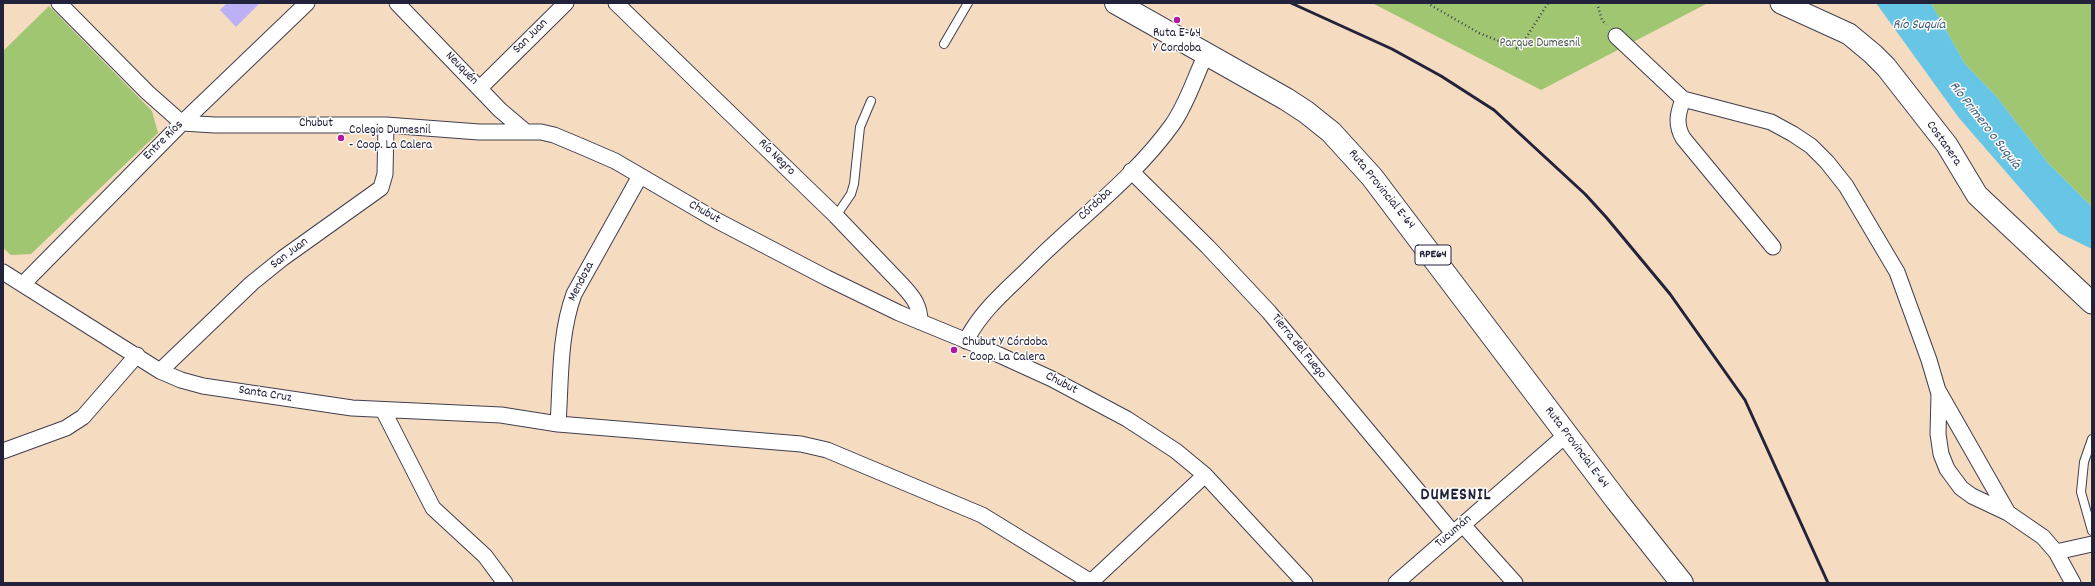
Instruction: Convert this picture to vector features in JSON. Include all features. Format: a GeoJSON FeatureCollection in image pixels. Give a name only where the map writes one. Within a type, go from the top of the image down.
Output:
{"type":"FeatureCollection","features":[{"type":"Feature","properties":{"kind":"main road","name":"Ruta Provincial E-64"},"geometry":{"type":"LineString","coordinates":[[1116,3],[1306,112],[1349,150],[1437,260],[1566,435],[1682,583]]}},
{"type":"Feature","properties":{"kind":"street"},"geometry":{"type":"LineString","coordinates":[[60,3],[147,92],[182,123]]}},
{"type":"Feature","properties":{"kind":"street","name":"Entre Ríos"},"geometry":{"type":"LineString","coordinates":[[24,284],[182,123],[307,3]]}},
{"type":"Feature","properties":{"kind":"street","name":"Neuquén"},"geometry":{"type":"LineString","coordinates":[[397,3],[500,110],[526,132]]}},
{"type":"Feature","properties":{"kind":"street","name":"San Juan"},"geometry":{"type":"LineString","coordinates":[[480,88],[566,3]]}},
{"type":"Feature","properties":{"kind":"street","name":"Río Negro"},"geometry":{"type":"LineString","coordinates":[[616,3],[836,216],[914,297],[920,309],[920,322]]}},
{"type":"Feature","properties":{"kind":"street","name":"Costanera"},"geometry":{"type":"LineString","coordinates":[[1781,3],[1849,34],[1873,54],[1886,67],[1947,145],[1977,195],[2092,304]]}},
{"type":"Feature","properties":{"kind":"street"},"geometry":{"type":"LineString","coordinates":[[1616,36],[1683,99],[1771,122],[1811,146],[1827,162],[1846,186],[1897,272],[1937,389],[2008,513]]}},
{"type":"Feature","properties":{"kind":"street","name":"Córdoba"},"geometry":{"type":"LineString","coordinates":[[966,341],[976,321],[1042,255],[1131,172],[1172,125],[1180,112],[1206,54]]}},
{"type":"Feature","properties":{"kind":"street"},"geometry":{"type":"LineString","coordinates":[[1683,99],[1677,116],[1678,129],[1683,138],[1773,247]]}},
{"type":"Feature","properties":{"kind":"street","name":"Chubut"},"geometry":{"type":"LineString","coordinates":[[182,123],[215,125],[386,125],[479,132],[541,132],[568,140],[615,161],[716,220],[827,278],[920,322],[1052,378],[1105,407],[1170,446],[1205,475],[1305,583]]}},
{"type":"Feature","properties":{"kind":"street","name":"San Juan"},"geometry":{"type":"LineString","coordinates":[[160,370],[252,283],[381,188],[385,174],[386,125]]}},
{"type":"Feature","properties":{"kind":"street","name":"Tierra del Fuego"},"geometry":{"type":"LineString","coordinates":[[1131,172],[1208,247],[1269,312],[1458,529],[1515,583]]}},
{"type":"Feature","properties":{"kind":"street","name":"Mendoza"},"geometry":{"type":"LineString","coordinates":[[558,424],[564,336],[569,306],[574,294],[640,176]]}},
{"type":"Feature","properties":{"kind":"street","name":"Santa Cruz"},"geometry":{"type":"LineString","coordinates":[[3,272],[160,370],[181,380],[203,386],[352,408],[501,415],[558,424],[801,444],[827,450],[982,515],[1091,583]]}},
{"type":"Feature","properties":{"kind":"street"},"geometry":{"type":"LineString","coordinates":[[3,451],[66,428],[83,417],[137,355]]}},
{"type":"Feature","properties":{"kind":"street"},"geometry":{"type":"LineString","coordinates":[[1937,389],[1938,434],[1941,454],[1947,469],[1961,488],[1966,492],[2008,513],[2043,537],[2056,552],[2073,583]]}},
{"type":"Feature","properties":{"kind":"street"},"geometry":{"type":"LineString","coordinates":[[383,410],[433,508],[485,556],[505,583]]}},
{"type":"Feature","properties":{"kind":"street","name":"Tucumán"},"geometry":{"type":"LineString","coordinates":[[1396,583],[1566,435]]}},
{"type":"Feature","properties":{"kind":"street"},"geometry":{"type":"LineString","coordinates":[[1091,583],[1205,475]]}},
{"type":"Feature","properties":{"kind":"street"},"geometry":{"type":"LineString","coordinates":[[2056,552],[2092,544]]}},
{"type":"Feature","properties":{"kind":"lane"},"geometry":{"type":"LineString","coordinates":[[944,44],[968,3]]}},
{"type":"Feature","properties":{"kind":"lane"},"geometry":{"type":"LineString","coordinates":[[836,216],[851,194],[854,184],[860,127],[871,101]]}},
{"type":"Feature","properties":{"kind":"lane"},"geometry":{"type":"LineString","coordinates":[[2092,439],[2084,462],[2081,492],[2092,531]]}},
{"type":"Feature","properties":{"kind":"path"},"geometry":{"type":"LineString","coordinates":[[1427,3],[1478,33],[1519,49],[1548,3]]}},
{"type":"Feature","properties":{"kind":"path"},"geometry":{"type":"LineString","coordinates":[[1597,3],[1602,20],[1616,36]]}},
{"type":"Feature","properties":{"kind":"green space","name":"Parque Dumesnil"},"geometry":{"type":"Polygon","coordinates":[[[1372,3],[1708,3],[1541,90],[1372,3]]]}},
{"type":"Feature","properties":{"kind":"green space"},"geometry":{"type":"Polygon","coordinates":[[[1931,3],[2092,3],[2092,207],[2048,163],[1996,96],[1965,64],[1931,3]]]}},
{"type":"Feature","properties":{"kind":"green space"},"geometry":{"type":"Polygon","coordinates":[[[49,6],[152,111],[158,133],[31,254],[11,255],[3,248],[3,51],[49,6]]]}},
{"type":"Feature","properties":{"kind":"water","name":"Río Suquía"},"geometry":{"type":"Polygon","coordinates":[[[1876,3],[1931,3],[1965,64],[1996,96],[2048,163],[2092,207],[2092,249],[2059,233],[1959,118],[1876,3]]]}},
{"type":"Feature","properties":{"kind":"building"},"geometry":{"type":"Polygon","coordinates":[[[227,3],[260,3],[236,27],[220,10],[227,3]]]}},
{"type":"Feature","properties":{"kind":"railway"},"geometry":{"type":"LineString","coordinates":[[1291,3],[1392,49],[1441,76],[1494,110],[1585,194],[1670,294],[1745,400],[1828,583]]}},
{"type":"Feature","properties":{"kind":"place","name":"Ruta E-64 Y Cordoba"},"geometry":{"type":"Point","coordinates":[1177,20]}},
{"type":"Feature","properties":{"kind":"place","name":"Colegio Dumesnil - Coop. La Calera"},"geometry":{"type":"Point","coordinates":[341,138]}},
{"type":"Feature","properties":{"kind":"place","name":"Chubut Y Córdoba - Coop. La Calera"},"geometry":{"type":"Point","coordinates":[954,350]}},
{"type":"Feature","properties":{"kind":"district","name":"DUMESNIL"},"geometry":{"type":"Point","coordinates":[1456,497]}},
{"type":"Feature","properties":{"kind":"water label","name":"Río Primero o Suquía"},"geometry":{"type":"Point","coordinates":[1984,126]}}]}
